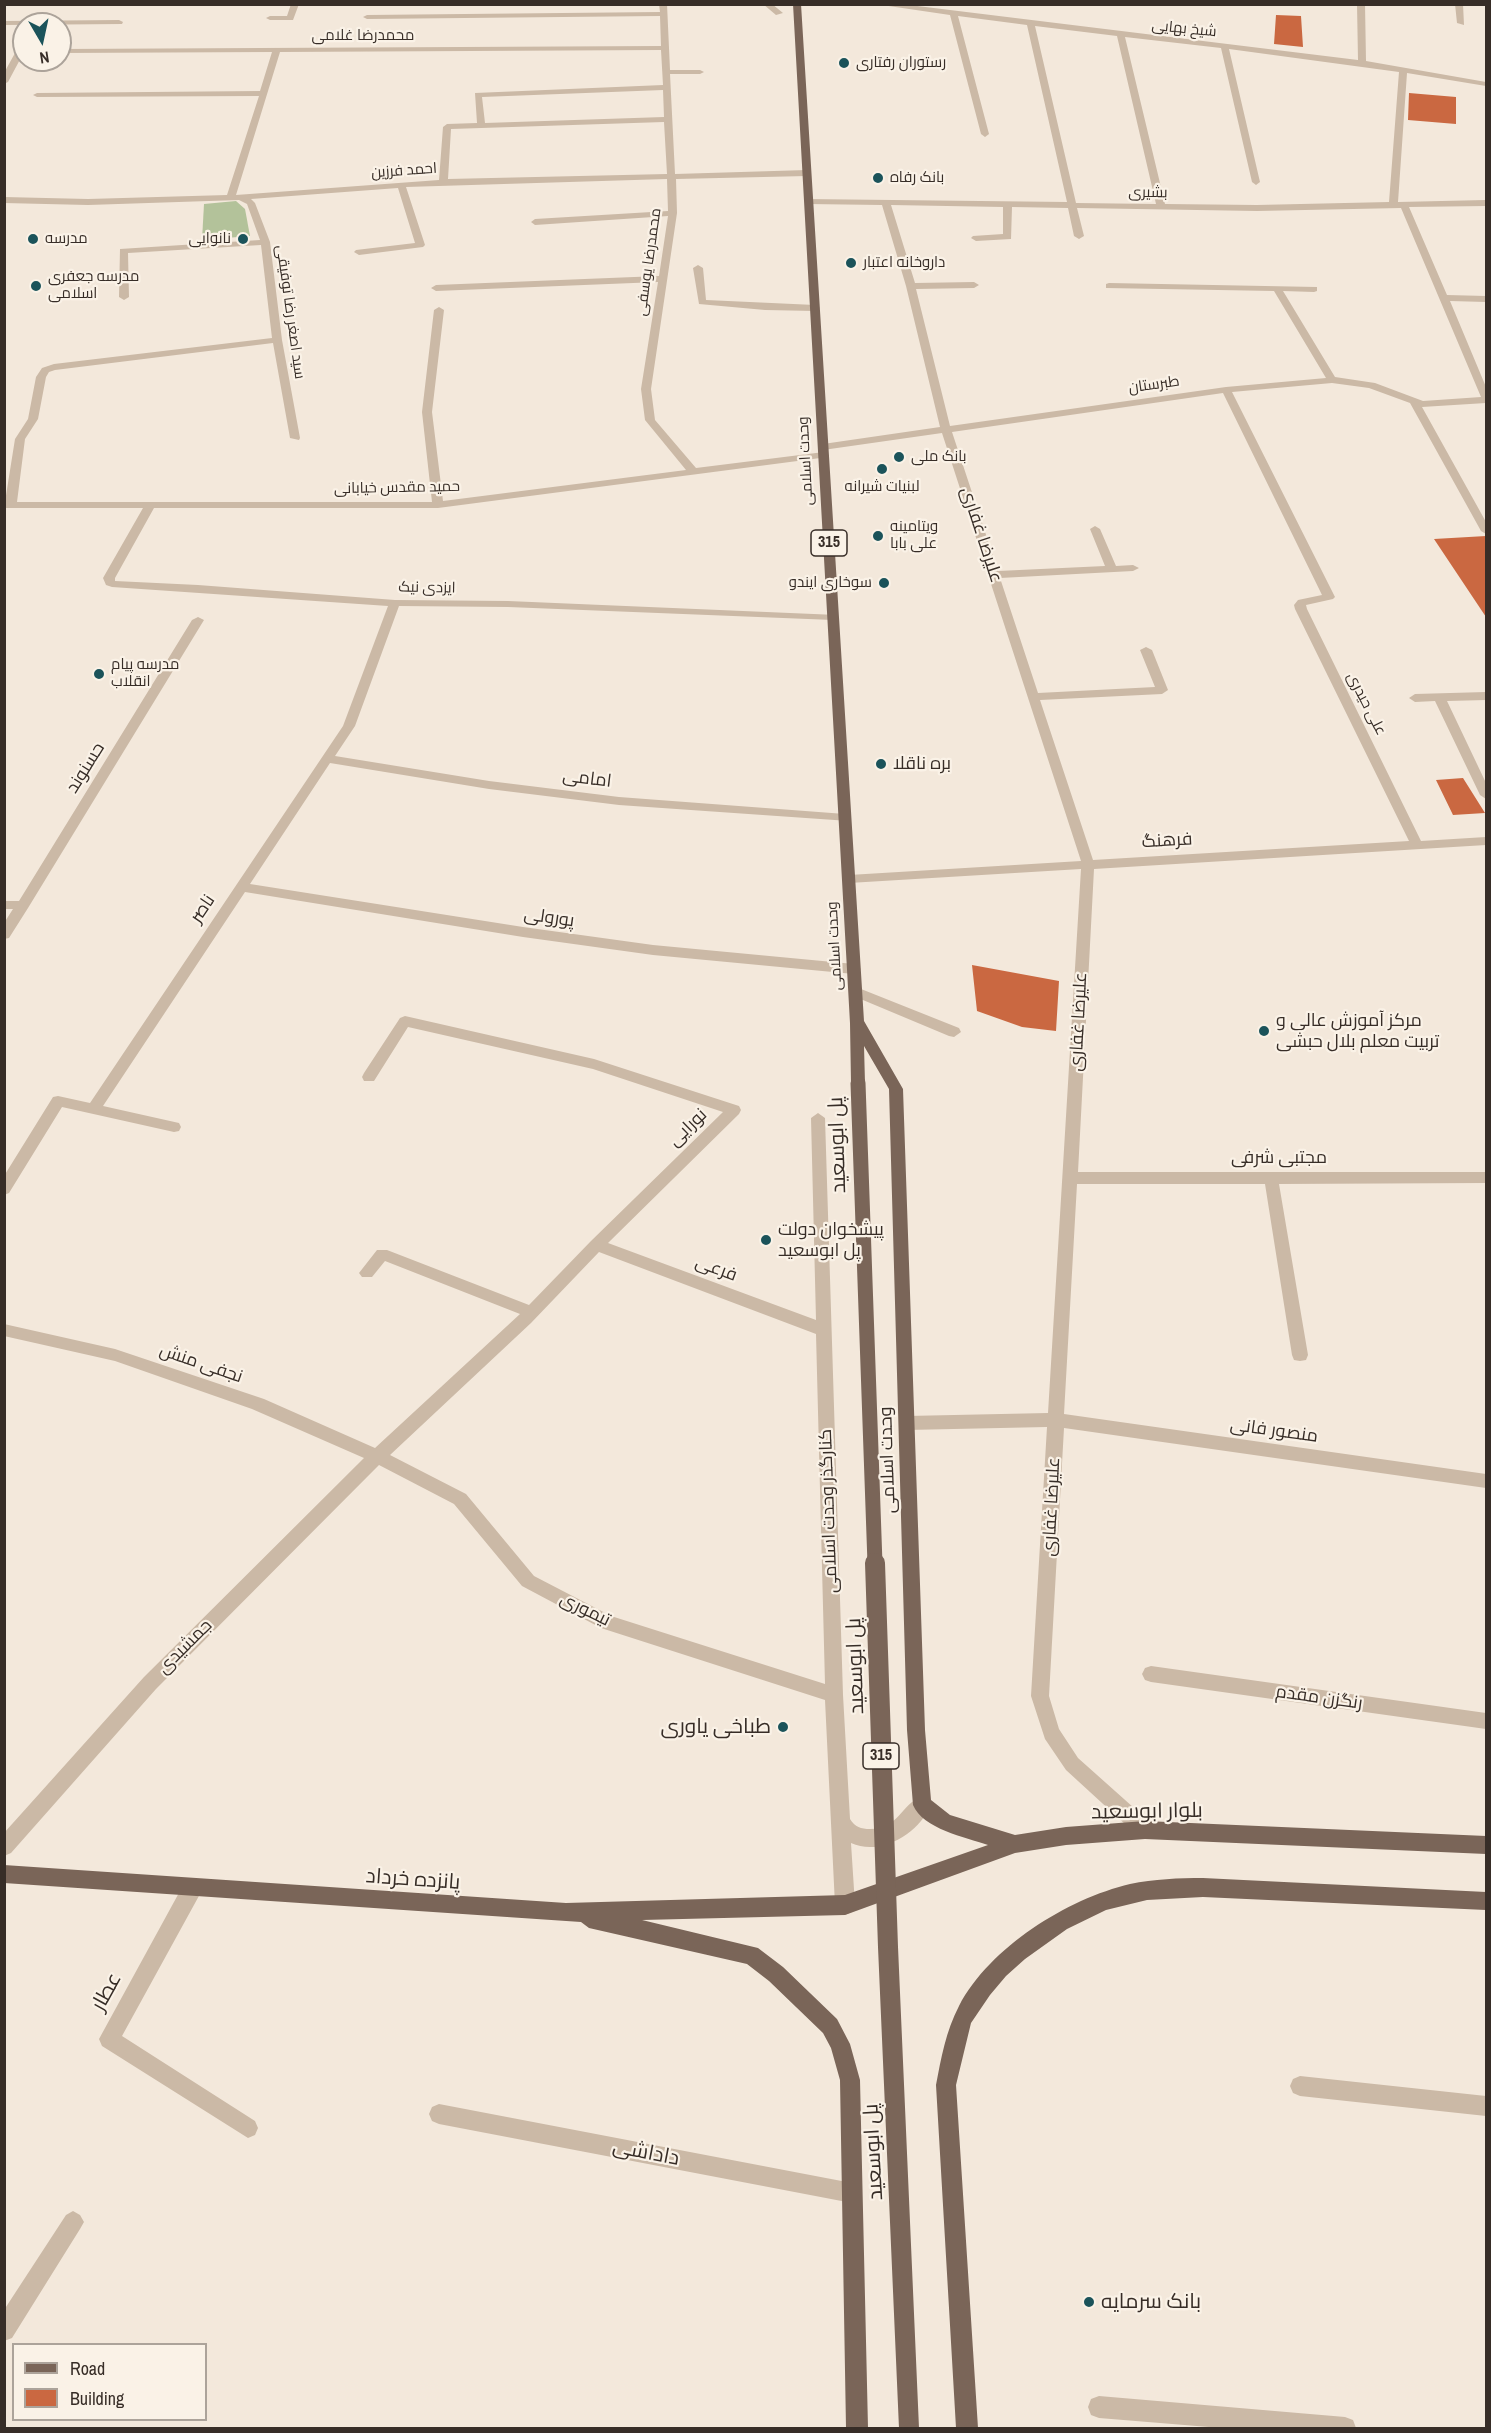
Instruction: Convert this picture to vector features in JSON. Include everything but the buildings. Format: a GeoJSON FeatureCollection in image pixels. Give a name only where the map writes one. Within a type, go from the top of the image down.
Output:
{"type":"FeatureCollection","features":[{"type":"Feature","properties":{"kind":"main road","name":"وحدت اسلامی"},"geometry":{"type":"LineString","coordinates":[[796,4],[858,1023],[858,1083]]}},
{"type":"Feature","properties":{"kind":"main road","name":"وحدت اسلامی"},"geometry":{"type":"LineString","coordinates":[[858,1023],[896,1089],[916,1730],[922,1805]]}},
{"type":"Feature","properties":{"kind":"main road","name":"پل ابوسعید"},"geometry":{"type":"LineString","coordinates":[[858,1083],[888,1935],[909,2428]]}},
{"type":"Feature","properties":{"kind":"main road"},"geometry":{"type":"LineString","coordinates":[[922,1805],[945,1822],[1015,1844]]}},
{"type":"Feature","properties":{"kind":"main road","name":"بلوار ابوسعید"},"geometry":{"type":"LineString","coordinates":[[819,1906],[844,1905],[1015,1844],[1066,1836],[1145,1830],[1486,1845]]}},
{"type":"Feature","properties":{"kind":"main road","name":"پانزده خرداد"},"geometry":{"type":"LineString","coordinates":[[4,1874],[566,1913],[819,1906]]}},
{"type":"Feature","properties":{"kind":"main road"},"geometry":{"type":"LineString","coordinates":[[967,2428],[946,2085],[952,2050],[968,2008],[1016,1954],[1044,1932],[1074,1914],[1127,1894],[1180,1886],[1486,1902]]}},
{"type":"Feature","properties":{"kind":"main road"},"geometry":{"type":"LineString","coordinates":[[566,1913],[751,1955],[776,1974],[817,2012],[840,2044],[850,2080],[857,2428]]}},
{"type":"Feature","properties":{"kind":"street"},"geometry":{"type":"LineString","coordinates":[[270,18],[290,18],[295,4]]}},
{"type":"Feature","properties":{"kind":"street","name":"محمدرضا یوسفی"},"geometry":{"type":"LineString","coordinates":[[663,4],[673,213],[646,389],[650,420],[693,472]]}},
{"type":"Feature","properties":{"kind":"street"},"geometry":{"type":"LineString","coordinates":[[766,4],[779,13]]}},
{"type":"Feature","properties":{"kind":"street","name":"شیخ بهایی"},"geometry":{"type":"LineString","coordinates":[[878,4],[1362,63],[1486,84]]}},
{"type":"Feature","properties":{"kind":"street"},"geometry":{"type":"LineString","coordinates":[[1361,4],[1362,63]]}},
{"type":"Feature","properties":{"kind":"street"},"geometry":{"type":"LineString","coordinates":[[1459,4],[1461,23]]}},
{"type":"Feature","properties":{"kind":"street"},"geometry":{"type":"LineString","coordinates":[[367,17],[664,14]]}},
{"type":"Feature","properties":{"kind":"street"},"geometry":{"type":"LineString","coordinates":[[954,15],[985,134]]}},
{"type":"Feature","properties":{"kind":"street"},"geometry":{"type":"LineString","coordinates":[[72,23],[119,22]]}},
{"type":"Feature","properties":{"kind":"street"},"geometry":{"type":"LineString","coordinates":[[1031,24],[1079,236]]}},
{"type":"Feature","properties":{"kind":"street"},"geometry":{"type":"LineString","coordinates":[[1121,35],[1161,207]]}},
{"type":"Feature","properties":{"kind":"street"},"geometry":{"type":"LineString","coordinates":[[1225,47],[1256,182]]}},
{"type":"Feature","properties":{"kind":"street","name":"محمدرضا غلامی"},"geometry":{"type":"LineString","coordinates":[[72,51],[666,48]]}},
{"type":"Feature","properties":{"kind":"street"},"geometry":{"type":"LineString","coordinates":[[236,197],[263,93],[277,50]]}},
{"type":"Feature","properties":{"kind":"street"},"geometry":{"type":"LineString","coordinates":[[4,82],[12,68]]}},
{"type":"Feature","properties":{"kind":"street"},"geometry":{"type":"LineString","coordinates":[[1393,206],[1403,70]]}},
{"type":"Feature","properties":{"kind":"street"},"geometry":{"type":"LineString","coordinates":[[667,72],[700,72]]}},
{"type":"Feature","properties":{"kind":"street"},"geometry":{"type":"LineString","coordinates":[[481,126],[478,94],[668,87]]}},
{"type":"Feature","properties":{"kind":"street"},"geometry":{"type":"LineString","coordinates":[[37,95],[263,93]]}},
{"type":"Feature","properties":{"kind":"street"},"geometry":{"type":"LineString","coordinates":[[443,182],[447,127],[670,118]]}},
{"type":"Feature","properties":{"kind":"street","name":"احمد فرزین"},"geometry":{"type":"LineString","coordinates":[[4,200],[88,202],[236,197],[443,182],[807,173]]}},
{"type":"Feature","properties":{"kind":"street"},"geometry":{"type":"LineString","coordinates":[[359,252],[420,244],[401,184]]}},
{"type":"Feature","properties":{"kind":"street","name":"سید اصغر رضا توفیقی"},"geometry":{"type":"LineString","coordinates":[[236,197],[251,203],[265,242],[277,340],[295,438]]}},
{"type":"Feature","properties":{"kind":"street","name":"بشیری"},"geometry":{"type":"LineString","coordinates":[[808,201],[1257,208],[1486,203]]}},
{"type":"Feature","properties":{"kind":"street","name":"علیرضا غفاری"},"geometry":{"type":"LineString","coordinates":[[886,202],[911,286],[946,430],[1088,864],[1041,1696],[1051,1733],[1072,1764],[1145,1830]]}},
{"type":"Feature","properties":{"kind":"street"},"geometry":{"type":"LineString","coordinates":[[976,238],[1008,237],[1007,204]]}},
{"type":"Feature","properties":{"kind":"street"},"geometry":{"type":"LineString","coordinates":[[1404,205],[1486,399]]}},
{"type":"Feature","properties":{"kind":"street"},"geometry":{"type":"LineString","coordinates":[[535,222],[673,213]]}},
{"type":"Feature","properties":{"kind":"street"},"geometry":{"type":"LineString","coordinates":[[124,297],[123,251],[265,242]]}},
{"type":"Feature","properties":{"kind":"street"},"geometry":{"type":"LineString","coordinates":[[698,268],[702,302],[815,308]]}},
{"type":"Feature","properties":{"kind":"street"},"geometry":{"type":"LineString","coordinates":[[436,288],[664,279]]}},
{"type":"Feature","properties":{"kind":"street"},"geometry":{"type":"LineString","coordinates":[[911,286],[974,285]]}},
{"type":"Feature","properties":{"kind":"street"},"geometry":{"type":"LineString","coordinates":[[1109,286],[1314,289]]}},
{"type":"Feature","properties":{"kind":"street"},"geometry":{"type":"LineString","coordinates":[[1277,289],[1332,380]]}},
{"type":"Feature","properties":{"kind":"street"},"geometry":{"type":"LineString","coordinates":[[1444,298],[1486,299]]}},
{"type":"Feature","properties":{"kind":"street"},"geometry":{"type":"LineString","coordinates":[[438,505],[427,412],[439,309]]}},
{"type":"Feature","properties":{"kind":"street"},"geometry":{"type":"LineString","coordinates":[[8,505],[20,438],[33,419],[41,377],[45,370],[54,367],[277,340]]}},
{"type":"Feature","properties":{"kind":"street","name":"طبرستان"},"geometry":{"type":"LineString","coordinates":[[823,451],[946,430],[1226,390],[1332,380],[1371,385],[1415,403],[1486,399]]}},
{"type":"Feature","properties":{"kind":"street","name":"علی حیدری"},"geometry":{"type":"LineString","coordinates":[[1226,390],[1329,597],[1302,602],[1300,605],[1417,845]]}},
{"type":"Feature","properties":{"kind":"street"},"geometry":{"type":"LineString","coordinates":[[1415,403],[1486,531]]}},
{"type":"Feature","properties":{"kind":"street","name":"حمید مقدس خیابانی"},"geometry":{"type":"LineString","coordinates":[[8,505],[438,505],[693,472],[823,451]]}},
{"type":"Feature","properties":{"kind":"street","name":"ایزدی نیک"},"geometry":{"type":"LineString","coordinates":[[151,504],[109,578],[110,583],[395,603],[508,604],[833,617]]}},
{"type":"Feature","properties":{"kind":"street"},"geometry":{"type":"LineString","coordinates":[[1095,529],[1112,569]]}},
{"type":"Feature","properties":{"kind":"street"},"geometry":{"type":"LineString","coordinates":[[994,575],[1132,568]]}},
{"type":"Feature","properties":{"kind":"street","name":"ناصر"},"geometry":{"type":"LineString","coordinates":[[93,1109],[349,726],[395,603]]}},
{"type":"Feature","properties":{"kind":"street","name":"حسنوند"},"geometry":{"type":"LineString","coordinates":[[4,935],[198,620]]}},
{"type":"Feature","properties":{"kind":"street"},"geometry":{"type":"LineString","coordinates":[[1034,697],[1161,690],[1146,650]]}},
{"type":"Feature","properties":{"kind":"street"},"geometry":{"type":"LineString","coordinates":[[1415,698],[1486,696]]}},
{"type":"Feature","properties":{"kind":"street"},"geometry":{"type":"LineString","coordinates":[[1439,697],[1486,795]]}},
{"type":"Feature","properties":{"kind":"street","name":"امامی"},"geometry":{"type":"LineString","coordinates":[[327,759],[489,785],[619,801],[845,818]]}},
{"type":"Feature","properties":{"kind":"street","name":"فرهنگ"},"geometry":{"type":"LineString","coordinates":[[849,879],[1486,841]]}},
{"type":"Feature","properties":{"kind":"street","name":"پورولی"},"geometry":{"type":"LineString","coordinates":[[241,887],[546,936],[653,950],[854,969]]}},
{"type":"Feature","properties":{"kind":"street"},"geometry":{"type":"LineString","coordinates":[[4,905],[23,906]]}},
{"type":"Feature","properties":{"kind":"street"},"geometry":{"type":"LineString","coordinates":[[855,992],[954,1032]]}},
{"type":"Feature","properties":{"kind":"street","name":"نورایی"},"geometry":{"type":"LineString","coordinates":[[369,1077],[405,1021],[594,1064],[734,1110],[530,1312],[377,1456]]}},
{"type":"Feature","properties":{"kind":"street"},"geometry":{"type":"LineString","coordinates":[[4,1189],[58,1101],[174,1127]]}},
{"type":"Feature","properties":{"kind":"street","name":"کنارگذر وحدت اسلامی"},"geometry":{"type":"LineString","coordinates":[[818,1118],[834,1695],[844,1905]]}},
{"type":"Feature","properties":{"kind":"street","name":"مجتبی شرفی"},"geometry":{"type":"LineString","coordinates":[[1071,1178],[1486,1178]]}},
{"type":"Feature","properties":{"kind":"street"},"geometry":{"type":"LineString","coordinates":[[1271,1178],[1300,1355]]}},
{"type":"Feature","properties":{"kind":"street","name":"فرعی"},"geometry":{"type":"LineString","coordinates":[[596,1245],[824,1330]]}},
{"type":"Feature","properties":{"kind":"street"},"geometry":{"type":"LineString","coordinates":[[367,1273],[382,1254],[530,1312]]}},
{"type":"Feature","properties":{"kind":"street","name":"نجفی منش"},"geometry":{"type":"LineString","coordinates":[[4,1330],[115,1354],[258,1404],[377,1456]]}},
{"type":"Feature","properties":{"kind":"street","name":"منصور فانی"},"geometry":{"type":"LineString","coordinates":[[907,1423],[1057,1420],[1486,1481]]}},
{"type":"Feature","properties":{"kind":"street","name":"تیموری"},"geometry":{"type":"LineString","coordinates":[[377,1456],[460,1499],[528,1581],[607,1622],[834,1695]]}},
{"type":"Feature","properties":{"kind":"street","name":"جمشیدی"},"geometry":{"type":"LineString","coordinates":[[4,1846],[150,1683],[377,1456]]}},
{"type":"Feature","properties":{"kind":"street","name":"رنگزن مقدم"},"geometry":{"type":"LineString","coordinates":[[1151,1674],[1486,1721]]}},
{"type":"Feature","properties":{"kind":"street"},"geometry":{"type":"LineString","coordinates":[[839,1819],[847,1831],[860,1838],[879,1838],[898,1831],[922,1805]]}},
{"type":"Feature","properties":{"kind":"street","name":"عطار"},"geometry":{"type":"LineString","coordinates":[[194,1887],[109,2039],[248,2128]]}},
{"type":"Feature","properties":{"kind":"street"},"geometry":{"type":"LineString","coordinates":[[1300,2086],[1486,2106]]}},
{"type":"Feature","properties":{"kind":"street","name":"داداشی"},"geometry":{"type":"LineString","coordinates":[[440,2114],[852,2193]]}},
{"type":"Feature","properties":{"kind":"street"},"geometry":{"type":"LineString","coordinates":[[4,2330],[73,2222]]}},
{"type":"Feature","properties":{"kind":"street"},"geometry":{"type":"LineString","coordinates":[[1099,2407],[1346,2428]]}},
{"type":"Feature","properties":{"kind":"green space"},"geometry":{"type":"Polygon","coordinates":[[[236,201],[245,209],[250,236],[202,240],[204,204],[236,201]]]}},
{"type":"Feature","properties":{"kind":"place","name":"رستوران رفتاری"},"geometry":{"type":"Point","coordinates":[844,63]}},
{"type":"Feature","properties":{"kind":"place","name":"بانک رفاه"},"geometry":{"type":"Point","coordinates":[878,178]}},
{"type":"Feature","properties":{"kind":"place","name":"مدرسه"},"geometry":{"type":"Point","coordinates":[33,239]}},
{"type":"Feature","properties":{"kind":"place","name":"نانوایی"},"geometry":{"type":"Point","coordinates":[243,239]}},
{"type":"Feature","properties":{"kind":"place","name":"داروخانه اعتبار"},"geometry":{"type":"Point","coordinates":[851,263]}},
{"type":"Feature","properties":{"kind":"place","name":"مدرسه جعفری اسلامی"},"geometry":{"type":"Point","coordinates":[36,286]}},
{"type":"Feature","properties":{"kind":"place","name":"بانک ملی"},"geometry":{"type":"Point","coordinates":[899,457]}},
{"type":"Feature","properties":{"kind":"place","name":"لبنیات شیرانه"},"geometry":{"type":"Point","coordinates":[882,469]}},
{"type":"Feature","properties":{"kind":"place","name":"ویتامینه علی بابا"},"geometry":{"type":"Point","coordinates":[878,536]}},
{"type":"Feature","properties":{"kind":"place","name":"سوخاری ایندو"},"geometry":{"type":"Point","coordinates":[884,583]}},
{"type":"Feature","properties":{"kind":"place","name":"مدرسه پیام انقلاب"},"geometry":{"type":"Point","coordinates":[99,674]}},
{"type":"Feature","properties":{"kind":"place","name":"بره ناقلا"},"geometry":{"type":"Point","coordinates":[881,764]}},
{"type":"Feature","properties":{"kind":"place","name":"مرکز آموزش عالی و تربیت معلم بلال حبشی"},"geometry":{"type":"Point","coordinates":[1264,1031]}},
{"type":"Feature","properties":{"kind":"place","name":"پیشخوان دولت پل ابوسعید"},"geometry":{"type":"Point","coordinates":[766,1240]}},
{"type":"Feature","properties":{"kind":"place","name":"طباخی یاوری"},"geometry":{"type":"Point","coordinates":[783,1727]}},
{"type":"Feature","properties":{"kind":"place","name":"بانک سرمایه"},"geometry":{"type":"Point","coordinates":[1089,2302]}}]}
